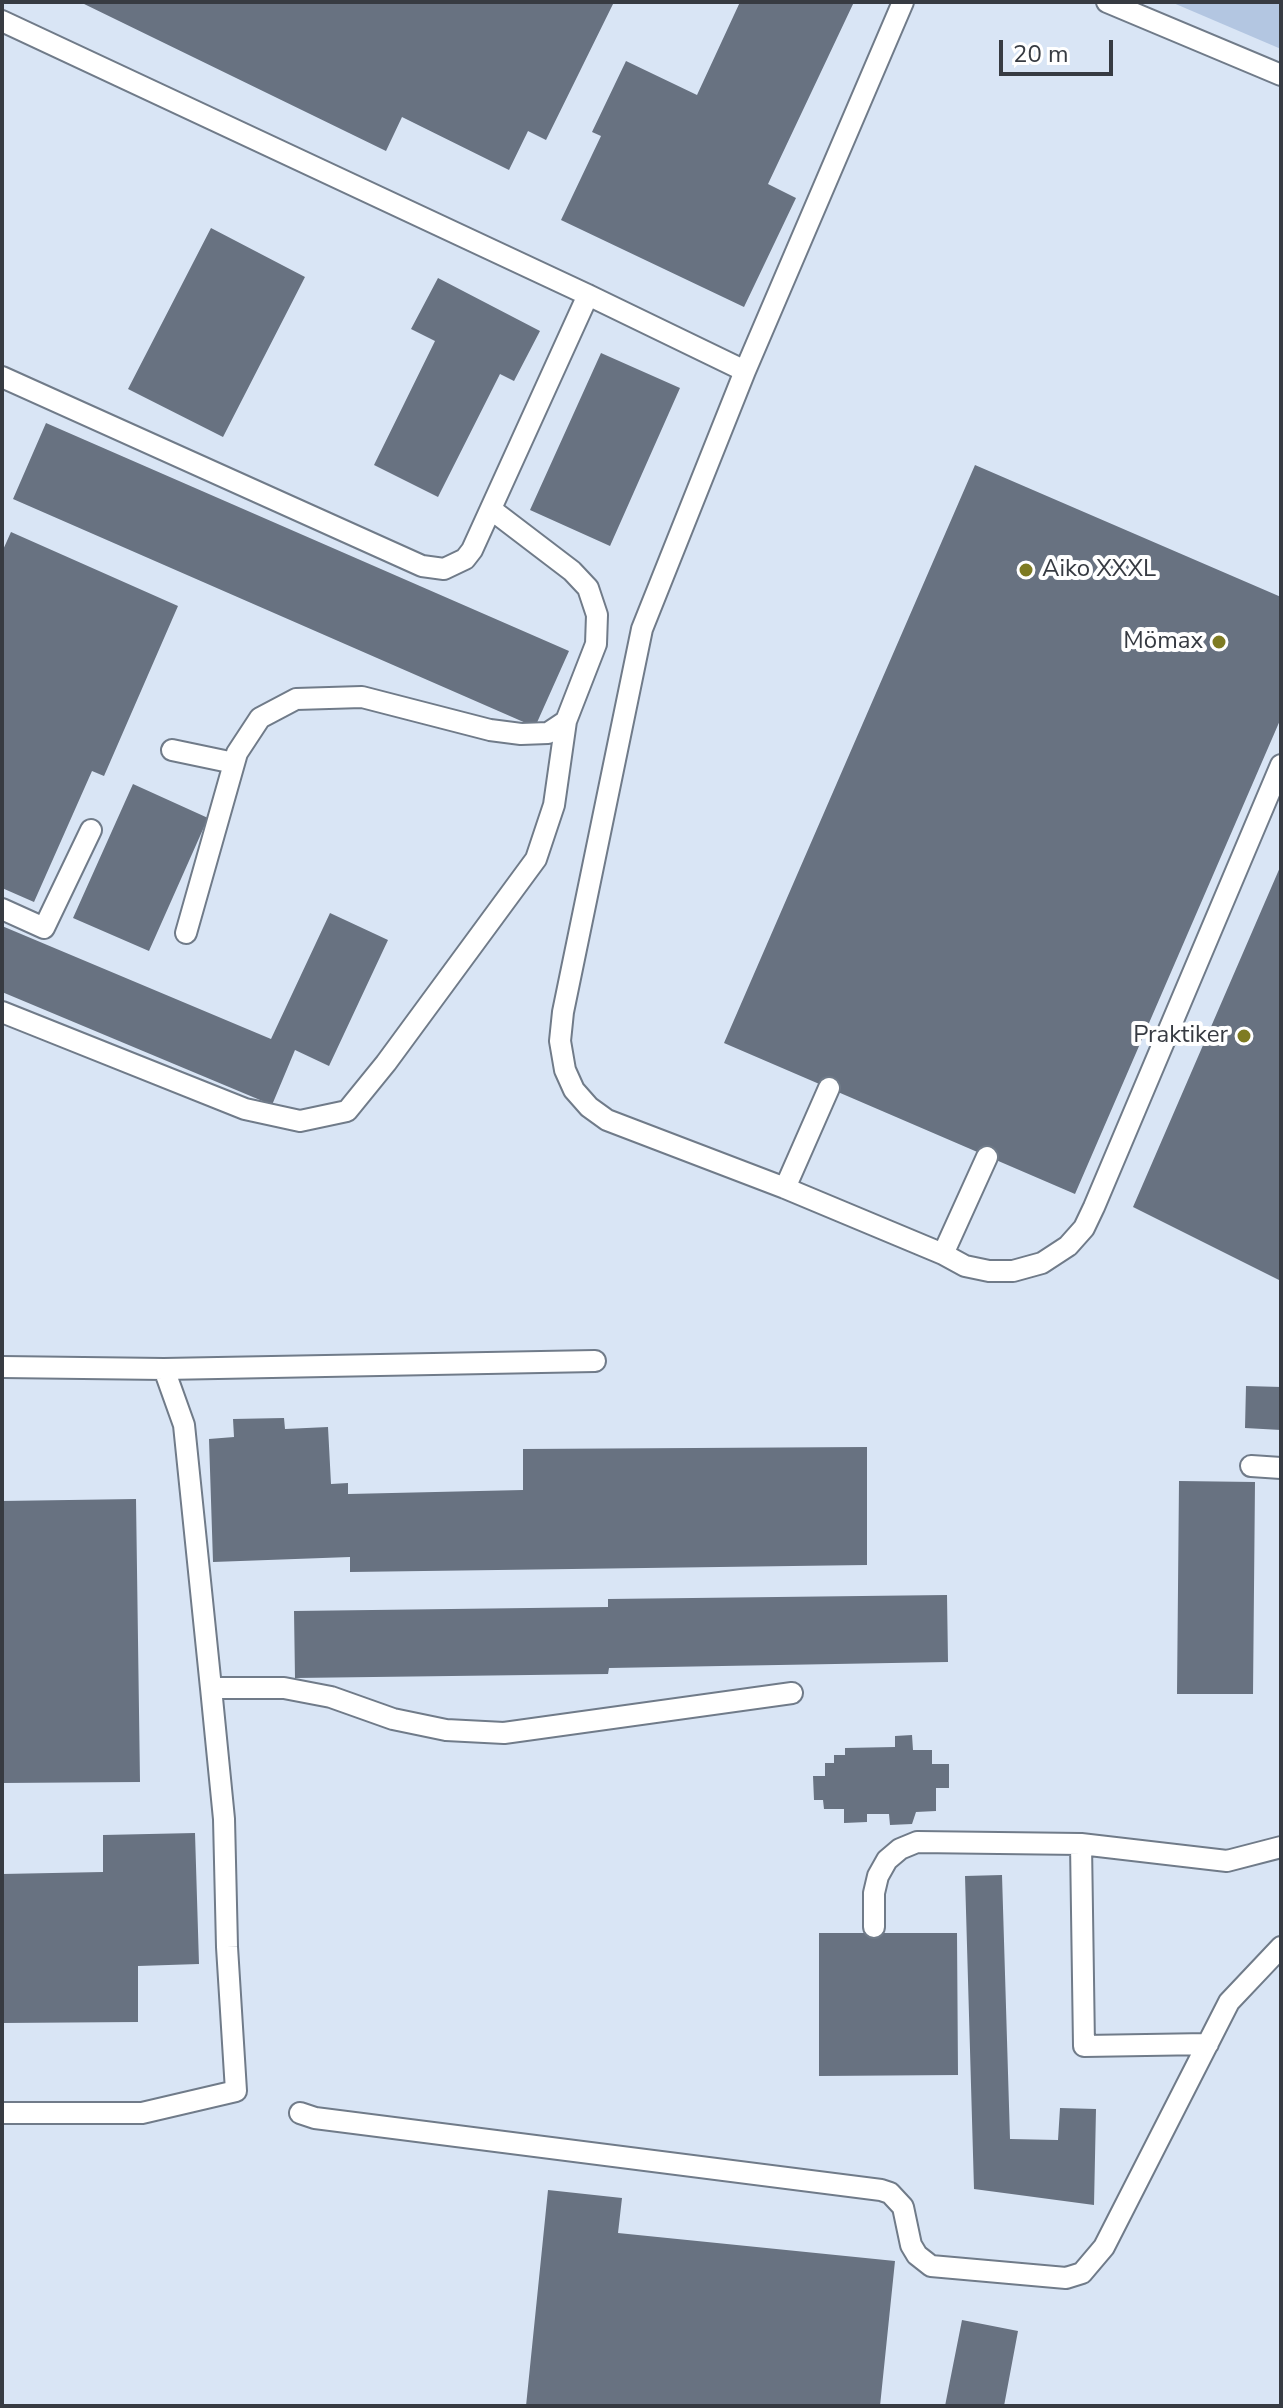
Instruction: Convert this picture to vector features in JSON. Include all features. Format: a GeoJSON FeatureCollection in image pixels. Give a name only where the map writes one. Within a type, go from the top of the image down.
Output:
{"type":"FeatureCollection","features":[{"type":"Feature","properties":{"kind":"lane"},"geometry":{"type":"LineString","coordinates":[[903,2],[745,371],[642,629],[560,1041],[565,1070],[574,1090],[589,1107],[607,1120],[785,1188],[965,1266],[989,1271],[1013,1271],[1042,1263],[1068,1246],[1084,1228],[1281,765]]}},
{"type":"Feature","properties":{"kind":"lane"},"geometry":{"type":"LineString","coordinates":[[1107,2],[1281,75]]}},
{"type":"Feature","properties":{"kind":"lane"},"geometry":{"type":"LineString","coordinates":[[2,21],[745,371]]}},
{"type":"Feature","properties":{"kind":"lane"},"geometry":{"type":"LineString","coordinates":[[2,377],[422,566],[444,569],[465,559],[472,550],[588,295]]}},
{"type":"Feature","properties":{"kind":"lane"},"geometry":{"type":"LineString","coordinates":[[2,1012],[245,1109],[300,1121],[347,1111],[536,859],[554,805],[566,721],[596,644],[597,615],[588,588],[572,571],[492,510]]}},
{"type":"Feature","properties":{"kind":"lane"},"geometry":{"type":"LineString","coordinates":[[186,933],[237,753],[260,718],[296,699],[362,697],[490,730],[521,734],[548,733],[566,721]]}},
{"type":"Feature","properties":{"kind":"lane"},"geometry":{"type":"LineString","coordinates":[[172,750],[234,763]]}},
{"type":"Feature","properties":{"kind":"lane"},"geometry":{"type":"LineString","coordinates":[[2,909],[44,928],[91,830]]}},
{"type":"Feature","properties":{"kind":"lane"},"geometry":{"type":"LineString","coordinates":[[785,1188],[829,1088]]}},
{"type":"Feature","properties":{"kind":"lane"},"geometry":{"type":"LineString","coordinates":[[943,1254],[987,1157]]}},
{"type":"Feature","properties":{"kind":"lane"},"geometry":{"type":"LineString","coordinates":[[2,1367],[164,1369],[595,1361]]}},
{"type":"Feature","properties":{"kind":"lane"},"geometry":{"type":"LineString","coordinates":[[2,2113],[142,2113],[236,2091],[227,1947],[224,1819],[211,1688],[184,1425],[164,1369]]}},
{"type":"Feature","properties":{"kind":"lane"},"geometry":{"type":"LineString","coordinates":[[1251,1466],[1281,1468]]}},
{"type":"Feature","properties":{"kind":"lane"},"geometry":{"type":"LineString","coordinates":[[211,1688],[284,1688],[331,1697],[393,1719],[446,1730],[504,1733],[792,1693]]}},
{"type":"Feature","properties":{"kind":"lane"},"geometry":{"type":"LineString","coordinates":[[874,1927],[874,1893],[878,1876],[887,1860],[900,1849],[917,1842],[1081,1844],[1227,1861],[1281,1847]]}},
{"type":"Feature","properties":{"kind":"lane"},"geometry":{"type":"LineString","coordinates":[[1081,1844],[1084,2046],[1208,2044]]}},
{"type":"Feature","properties":{"kind":"lane"},"geometry":{"type":"LineString","coordinates":[[300,2113],[347,2122],[881,2190],[890,2193],[903,2207],[911,2245],[917,2255],[931,2266],[1066,2278],[1082,2273],[1104,2247],[1229,2002],[1281,1947]]}},
{"type":"Feature","properties":{"kind":"shaded area"},"geometry":{"type":"Polygon","coordinates":[[[1171,2],[1281,2],[1281,49],[1171,2]]]}},
{"type":"Feature","properties":{"kind":"building"},"geometry":{"type":"Polygon","coordinates":[[[80,2],[614,2],[546,140],[528,131],[509,170],[402,117],[386,151],[80,2]]]}},
{"type":"Feature","properties":{"kind":"building"},"geometry":{"type":"Polygon","coordinates":[[[740,2],[854,2],[768,184],[796,198],[744,307],[561,220],[601,136],[592,132],[626,61],[697,95],[740,2]]]}},
{"type":"Feature","properties":{"kind":"building"},"geometry":{"type":"Polygon","coordinates":[[[211,228],[305,277],[223,437],[128,389],[211,228]]]}},
{"type":"Feature","properties":{"kind":"building"},"geometry":{"type":"Polygon","coordinates":[[[438,278],[540,331],[514,381],[500,374],[438,497],[374,465],[435,341],[411,329],[438,278]]]}},
{"type":"Feature","properties":{"kind":"building"},"geometry":{"type":"Polygon","coordinates":[[[601,353],[680,388],[610,546],[530,510],[601,353]]]}},
{"type":"Feature","properties":{"kind":"building"},"geometry":{"type":"Polygon","coordinates":[[[46,423],[569,651],[535,727],[13,499],[46,423]]]}},
{"type":"Feature","properties":{"kind":"building"},"geometry":{"type":"Polygon","coordinates":[[[975,465],[1281,597],[1281,718],[1075,1194],[724,1043],[975,465]]]}},
{"type":"Feature","properties":{"kind":"building"},"geometry":{"type":"Polygon","coordinates":[[[11,532],[178,606],[104,776],[92,771],[34,902],[2,888],[2,552],[11,532]]]}},
{"type":"Feature","properties":{"kind":"building"},"geometry":{"type":"Polygon","coordinates":[[[133,784],[208,818],[149,951],[73,918],[133,784]]]}},
{"type":"Feature","properties":{"kind":"building","name":"Praktiker"},"geometry":{"type":"Polygon","coordinates":[[[1281,865],[1281,1281],[1133,1207],[1281,865]]]}},
{"type":"Feature","properties":{"kind":"building"},"geometry":{"type":"Polygon","coordinates":[[[330,913],[388,940],[329,1066],[295,1050],[272,1105],[2,992],[2,926],[271,1039],[330,913]]]}},
{"type":"Feature","properties":{"kind":"building"},"geometry":{"type":"Polygon","coordinates":[[[1246,1386],[1281,1387],[1281,1430],[1245,1428],[1246,1386]]]}},
{"type":"Feature","properties":{"kind":"building"},"geometry":{"type":"Polygon","coordinates":[[[284,1418],[285,1429],[328,1427],[331,1484],[348,1483],[348,1494],[523,1490],[523,1449],[867,1447],[867,1565],[350,1572],[350,1557],[213,1562],[209,1439],[234,1437],[233,1419],[284,1418]]]}},
{"type":"Feature","properties":{"kind":"building"},"geometry":{"type":"Polygon","coordinates":[[[1179,1481],[1255,1482],[1253,1694],[1177,1694],[1179,1481]]]}},
{"type":"Feature","properties":{"kind":"building"},"geometry":{"type":"Polygon","coordinates":[[[136,1499],[140,1782],[2,1783],[2,1501],[136,1499]]]}},
{"type":"Feature","properties":{"kind":"building"},"geometry":{"type":"Polygon","coordinates":[[[947,1595],[948,1662],[609,1668],[608,1674],[295,1678],[294,1611],[608,1607],[608,1599],[947,1595]]]}},
{"type":"Feature","properties":{"kind":"building"},"geometry":{"type":"Polygon","coordinates":[[[912,1735],[913,1750],[932,1750],[932,1764],[949,1764],[949,1788],[936,1788],[936,1811],[916,1812],[912,1824],[890,1825],[889,1814],[867,1814],[867,1822],[844,1823],[844,1809],[824,1809],[823,1800],[814,1800],[813,1776],[825,1776],[825,1763],[834,1763],[834,1755],[845,1755],[845,1748],[895,1747],[895,1736],[912,1735]]]}},
{"type":"Feature","properties":{"kind":"building"},"geometry":{"type":"Polygon","coordinates":[[[195,1833],[199,1964],[138,1966],[138,2022],[2,2023],[2,1874],[103,1872],[103,1835],[195,1833]]]}},
{"type":"Feature","properties":{"kind":"building"},"geometry":{"type":"Polygon","coordinates":[[[1002,1875],[1010,2139],[1058,2140],[1060,2108],[1096,2109],[1094,2205],[974,2189],[965,1876],[1002,1875]]]}},
{"type":"Feature","properties":{"kind":"building"},"geometry":{"type":"Polygon","coordinates":[[[819,1933],[957,1933],[958,2075],[819,2076],[819,1933]]]}},
{"type":"Feature","properties":{"kind":"building"},"geometry":{"type":"Polygon","coordinates":[[[548,2190],[622,2198],[618,2233],[895,2261],[880,2406],[526,2406],[548,2190]]]}},
{"type":"Feature","properties":{"kind":"building"},"geometry":{"type":"Polygon","coordinates":[[[962,2320],[1018,2331],[1004,2406],[945,2406],[962,2320]]]}},
{"type":"Feature","properties":{"kind":"place","name":"Aiko XXXL"},"geometry":{"type":"Point","coordinates":[1026,570]}},
{"type":"Feature","properties":{"kind":"place","name":"Mömax"},"geometry":{"type":"Point","coordinates":[1219,642]}},
{"type":"Feature","properties":{"kind":"place","name":"Praktiker"},"geometry":{"type":"Point","coordinates":[1244,1036]}}]}
